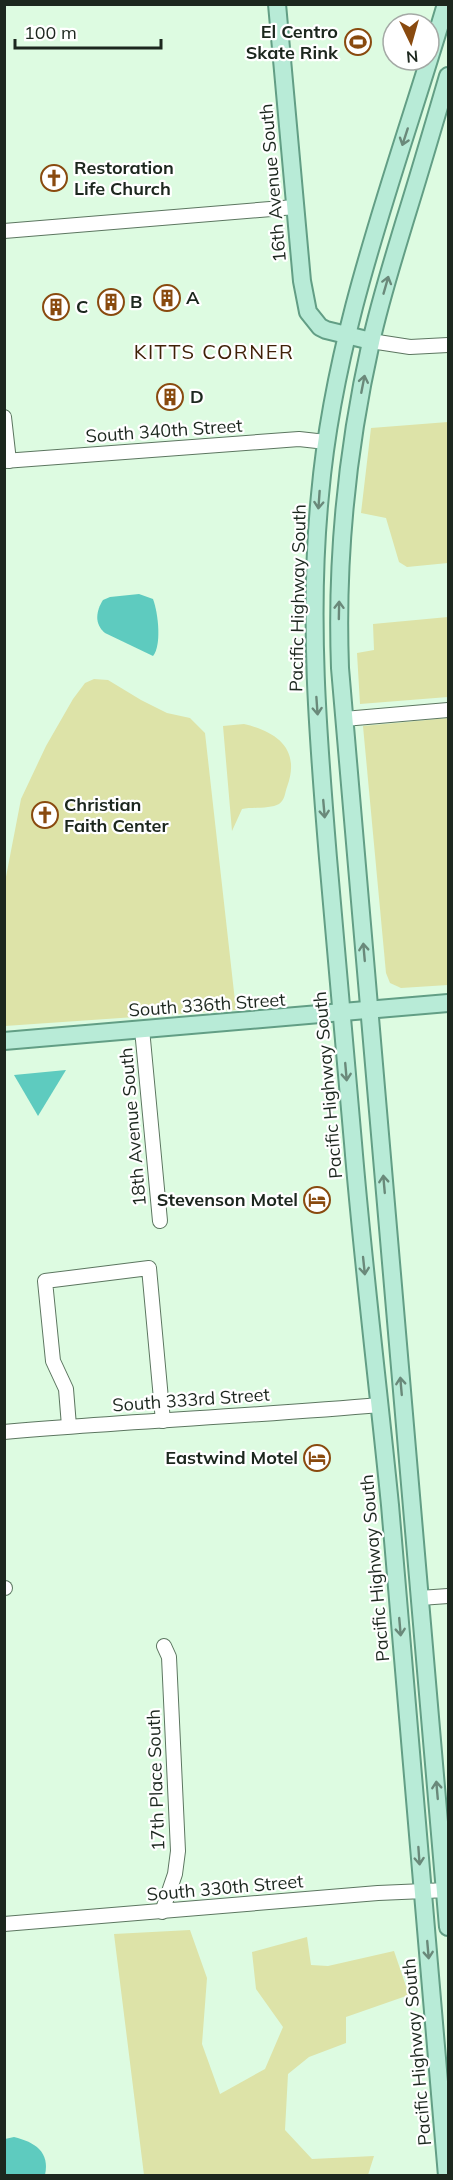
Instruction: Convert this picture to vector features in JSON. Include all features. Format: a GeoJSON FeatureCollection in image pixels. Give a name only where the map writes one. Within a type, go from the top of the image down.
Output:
{"type":"FeatureCollection","features":[{"type":"Feature","properties":{"kind":"main road","name":"16th Avenue South"},"geometry":{"type":"LineString","coordinates":[[277,4],[299,264],[308,312],[320,327],[345,337],[371,341]]}},
{"type":"Feature","properties":{"kind":"main road","name":"Pacific Highway South"},"geometry":{"type":"LineString","coordinates":[[446,4],[386,194],[345,337],[326,442],[316,538],[315,680],[363,1257],[388,1492],[447,2175]]}},
{"type":"Feature","properties":{"kind":"main road"},"geometry":{"type":"LineString","coordinates":[[448,76],[371,341],[352,448],[339,581],[340,668],[349,781],[447,1890],[448,1927]]}},
{"type":"Feature","properties":{"kind":"main road"},"geometry":{"type":"LineString","coordinates":[[315,680],[327,679],[330,685],[334,730],[349,781]]}},
{"type":"Feature","properties":{"kind":"main road","name":"South 336th Street"},"geometry":{"type":"LineString","coordinates":[[4,1041],[448,1003]]}},
{"type":"Feature","properties":{"kind":"main road"},"geometry":{"type":"LineString","coordinates":[[380,1406],[388,1408],[393,1416],[398,1465],[415,1527]]}},
{"type":"Feature","properties":{"kind":"main road"},"geometry":{"type":"LineString","coordinates":[[388,1492],[402,1538],[408,1592],[413,1597],[420,1598]]}},
{"type":"Feature","properties":{"kind":"street"},"geometry":{"type":"LineString","coordinates":[[4,231],[295,207]]}},
{"type":"Feature","properties":{"kind":"street"},"geometry":{"type":"LineString","coordinates":[[371,341],[410,347],[448,345]]}},
{"type":"Feature","properties":{"kind":"street"},"geometry":{"type":"LineString","coordinates":[[4,417],[7,461]]}},
{"type":"Feature","properties":{"kind":"street","name":"South 340th Street"},"geometry":{"type":"LineString","coordinates":[[7,461],[299,439],[326,442]]}},
{"type":"Feature","properties":{"kind":"street"},"geometry":{"type":"LineString","coordinates":[[344,719],[448,710]]}},
{"type":"Feature","properties":{"kind":"street","name":"18th Avenue South"},"geometry":{"type":"LineString","coordinates":[[142,1029],[160,1221]]}},
{"type":"Feature","properties":{"kind":"street"},"geometry":{"type":"LineString","coordinates":[[69,1426],[66,1389],[53,1361],[45,1281],[149,1268],[163,1421]]}},
{"type":"Feature","properties":{"kind":"street","name":"South 333rd Street"},"geometry":{"type":"LineString","coordinates":[[4,1432],[380,1406]]}},
{"type":"Feature","properties":{"kind":"street"},"geometry":{"type":"LineString","coordinates":[[420,1598],[448,1596]]}},
{"type":"Feature","properties":{"kind":"street","name":"17th Place South"},"geometry":{"type":"LineString","coordinates":[[162,1912],[175,1874],[178,1851],[169,1657],[164,1646]]}},
{"type":"Feature","properties":{"kind":"street","name":"South 330th Street"},"geometry":{"type":"LineString","coordinates":[[4,1924],[378,1893],[447,1890]]}},
{"type":"Feature","properties":{"kind":"green space"},"geometry":{"type":"Polygon","coordinates":[[[448,422],[448,563],[407,567],[399,562],[386,518],[361,513],[371,428],[448,422]]]}},
{"type":"Feature","properties":{"kind":"green space"},"geometry":{"type":"Polygon","coordinates":[[[448,617],[448,697],[360,704],[357,653],[374,650],[373,624],[448,617]]]}},
{"type":"Feature","properties":{"kind":"green space"},"geometry":{"type":"Polygon","coordinates":[[[94,679],[108,680],[167,713],[190,718],[205,733],[236,1010],[5,1026],[5,882],[21,799],[46,746],[73,699],[85,683],[94,679]]]}},
{"type":"Feature","properties":{"kind":"green space"},"geometry":{"type":"Polygon","coordinates":[[[448,718],[448,985],[401,988],[390,983],[386,973],[363,726],[448,718]]]}},
{"type":"Feature","properties":{"kind":"green space"},"geometry":{"type":"Polygon","coordinates":[[[244,724],[267,732],[283,744],[291,762],[291,774],[281,802],[271,807],[242,809],[232,831],[223,726],[244,724]]]}},
{"type":"Feature","properties":{"kind":"green space"},"geometry":{"type":"Polygon","coordinates":[[[190,1930],[207,1978],[202,2044],[220,2094],[265,2069],[283,2027],[256,1989],[252,1952],[307,1937],[311,1965],[328,1966],[394,1951],[409,1995],[346,2017],[346,2043],[309,2057],[288,2074],[285,2130],[312,2159],[374,2156],[368,2175],[144,2175],[114,1934],[190,1930]]]}},
{"type":"Feature","properties":{"kind":"water"},"geometry":{"type":"Polygon","coordinates":[[[139,594],[153,599],[155,605],[158,620],[158,644],[153,656],[105,633],[98,622],[98,613],[103,600],[110,597],[139,594]]]}},
{"type":"Feature","properties":{"kind":"water"},"geometry":{"type":"Polygon","coordinates":[[[66,1070],[38,1116],[14,1075],[66,1070]]]}},
{"type":"Feature","properties":{"kind":"water"},"geometry":{"type":"Polygon","coordinates":[[[14,2137],[39,2149],[45,2160],[45,2175],[5,2175],[5,2139],[14,2137]]]}},
{"type":"Feature","properties":{"kind":"place","name":"El Centro Skate Rink"},"geometry":{"type":"Point","coordinates":[358,42]}},
{"type":"Feature","properties":{"kind":"place","name":"Restoration Life Church"},"geometry":{"type":"Point","coordinates":[54,178]}},
{"type":"Feature","properties":{"kind":"place","name":"A"},"geometry":{"type":"Point","coordinates":[167,298]}},
{"type":"Feature","properties":{"kind":"place","name":"B"},"geometry":{"type":"Point","coordinates":[111,302]}},
{"type":"Feature","properties":{"kind":"place","name":"C"},"geometry":{"type":"Point","coordinates":[56,307]}},
{"type":"Feature","properties":{"kind":"place","name":"D"},"geometry":{"type":"Point","coordinates":[170,397]}},
{"type":"Feature","properties":{"kind":"place","name":"Christian Faith Center"},"geometry":{"type":"Point","coordinates":[45,815]}},
{"type":"Feature","properties":{"kind":"place","name":"Stevenson Motel"},"geometry":{"type":"Point","coordinates":[317,1200]}},
{"type":"Feature","properties":{"kind":"place","name":"Eastwind Motel"},"geometry":{"type":"Point","coordinates":[317,1458]}},
{"type":"Feature","properties":{"kind":"district","name":"KITTS CORNER"},"geometry":{"type":"Point","coordinates":[214,352]}}]}
